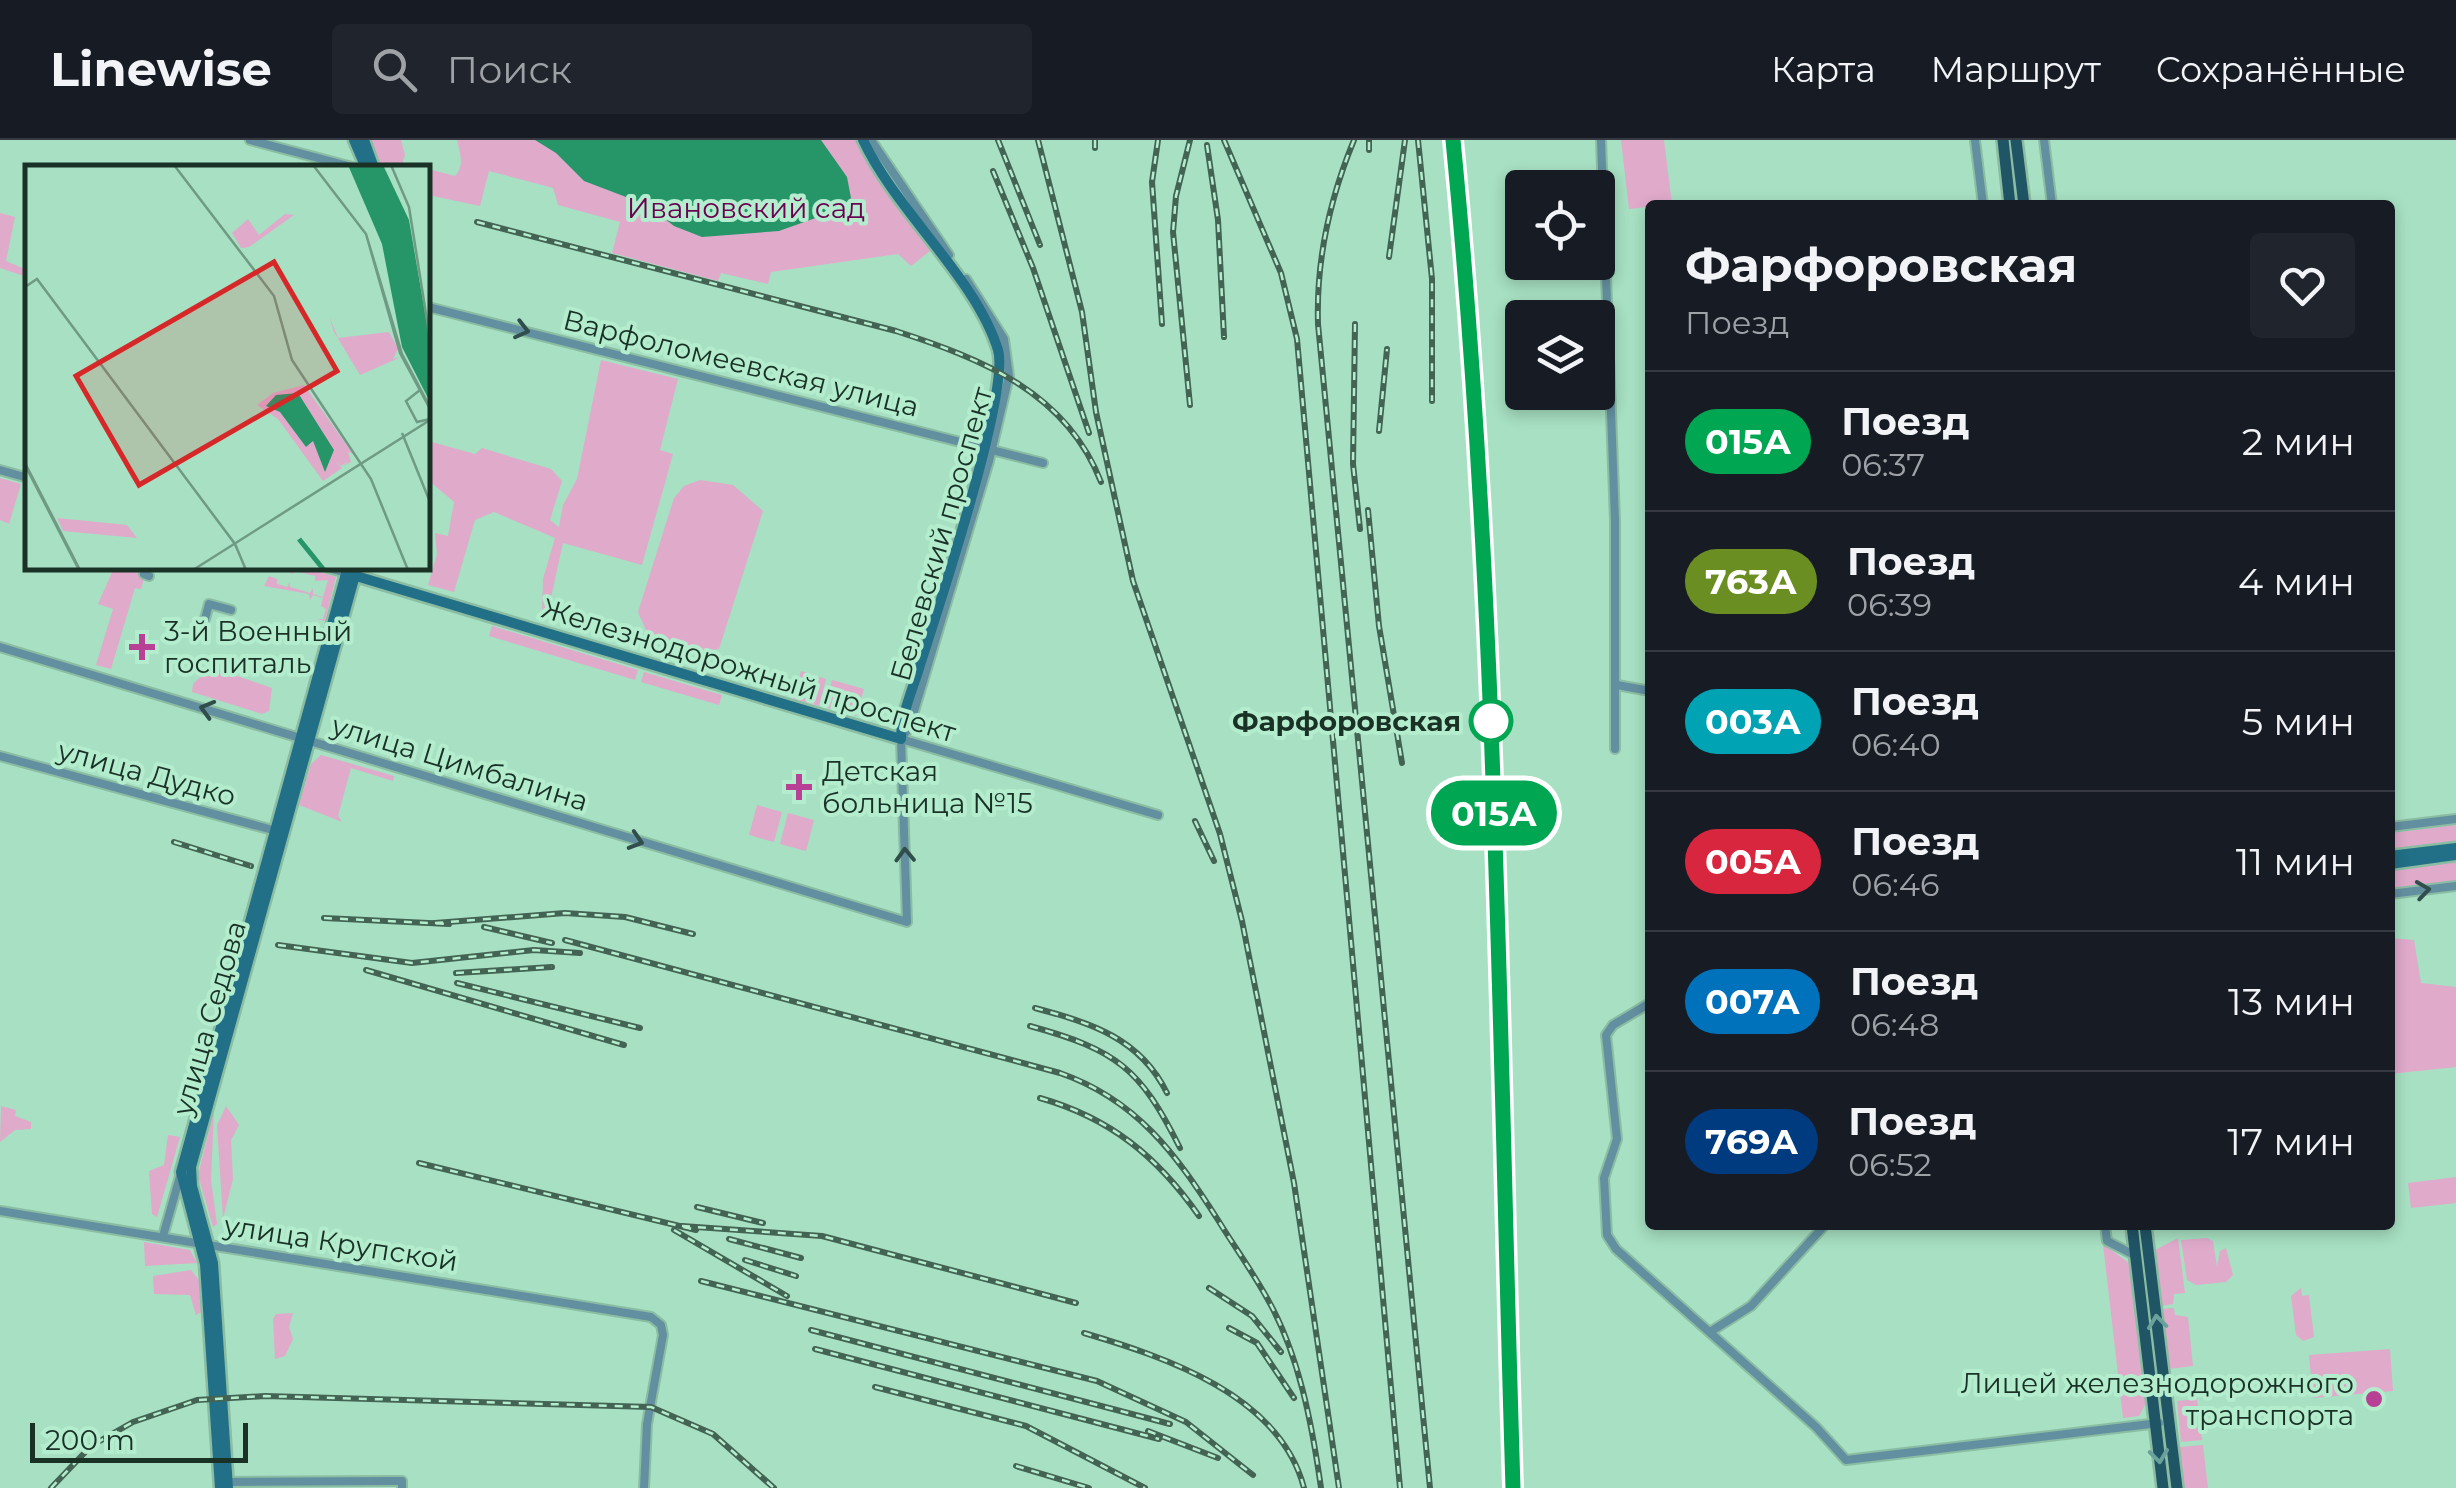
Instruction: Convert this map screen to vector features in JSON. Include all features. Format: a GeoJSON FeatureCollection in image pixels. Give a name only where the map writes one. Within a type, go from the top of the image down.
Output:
{"type":"FeatureCollection","features":[{"type":"Feature","properties":{"kind":"main road"},"geometry":{"type":"LineString","coordinates":[[354,140],[365,165]]}},
{"type":"Feature","properties":{"kind":"main road"},"geometry":{"type":"LineString","coordinates":[[364,140],[373,165]]}},
{"type":"Feature","properties":{"kind":"main road","name":"Белевский проспект"},"geometry":{"type":"LineString","coordinates":[[862,140],[886,182],[968,295],[995,342],[1001,372],[988,449],[902,738]]}},
{"type":"Feature","properties":{"kind":"main road"},"geometry":{"type":"LineString","coordinates":[[2003,140],[2009,200]]}},
{"type":"Feature","properties":{"kind":"main road"},"geometry":{"type":"LineString","coordinates":[[2016,140],[2023,200]]}},
{"type":"Feature","properties":{"kind":"main road","name":"Железнодорожный проспект"},"geometry":{"type":"LineString","coordinates":[[351,571],[902,738]]}},
{"type":"Feature","properties":{"kind":"main road","name":"улица Седова"},"geometry":{"type":"LineString","coordinates":[[206,1244],[181,1172],[351,571]]}},
{"type":"Feature","properties":{"kind":"main road","name":"улица Седова"},"geometry":{"type":"LineString","coordinates":[[224,1485],[206,1244],[191,1167],[279,832]]}},
{"type":"Feature","properties":{"kind":"main road"},"geometry":{"type":"LineString","coordinates":[[2395,859],[2456,852]]}},
{"type":"Feature","properties":{"kind":"main road"},"geometry":{"type":"LineString","coordinates":[[2133,1230],[2162,1423],[2176,1488]]}},
{"type":"Feature","properties":{"kind":"main road"},"geometry":{"type":"LineString","coordinates":[[2145,1230],[2162,1423],[2163,1488]]}},
{"type":"Feature","properties":{"kind":"street"},"geometry":{"type":"LineString","coordinates":[[250,140],[345,165]]}},
{"type":"Feature","properties":{"kind":"street","name":"Белевский проспект"},"geometry":{"type":"LineString","coordinates":[[871,140],[1004,339],[1010,364],[988,449]]}},
{"type":"Feature","properties":{"kind":"street"},"geometry":{"type":"LineString","coordinates":[[1600,140],[1615,749]]}},
{"type":"Feature","properties":{"kind":"street"},"geometry":{"type":"LineString","coordinates":[[1975,140],[1981,200]]}},
{"type":"Feature","properties":{"kind":"street"},"geometry":{"type":"LineString","coordinates":[[2044,140],[2051,200]]}},
{"type":"Feature","properties":{"kind":"street","name":"Варфоломеевская улица"},"geometry":{"type":"LineString","coordinates":[[430,307],[1044,463]]}},
{"type":"Feature","properties":{"kind":"street"},"geometry":{"type":"LineString","coordinates":[[0,470],[25,477]]}},
{"type":"Feature","properties":{"kind":"street"},"geometry":{"type":"LineString","coordinates":[[205,619],[210,604],[230,610]]}},
{"type":"Feature","properties":{"kind":"street","name":"улица Цимбалина"},"geometry":{"type":"LineString","coordinates":[[0,646],[908,922]]}},
{"type":"Feature","properties":{"kind":"street"},"geometry":{"type":"LineString","coordinates":[[1616,684],[1645,690]]}},
{"type":"Feature","properties":{"kind":"street","name":"Белевский проспект"},"geometry":{"type":"LineString","coordinates":[[902,738],[908,922]]}},
{"type":"Feature","properties":{"kind":"street","name":"Железнодорожный проспект"},"geometry":{"type":"LineString","coordinates":[[902,738],[1158,815]]}},
{"type":"Feature","properties":{"kind":"street","name":"улица Дудко"},"geometry":{"type":"LineString","coordinates":[[0,756],[279,832]]}},
{"type":"Feature","properties":{"kind":"street"},"geometry":{"type":"LineString","coordinates":[[2395,827],[2456,819]]}},
{"type":"Feature","properties":{"kind":"street"},"geometry":{"type":"LineString","coordinates":[[2395,893],[2456,886]]}},
{"type":"Feature","properties":{"kind":"street"},"geometry":{"type":"LineString","coordinates":[[1645,1006],[1613,1025],[1606,1035],[1617,1140],[1604,1178],[1607,1235],[1616,1248],[1816,1427],[1846,1460],[2162,1423]]}},
{"type":"Feature","properties":{"kind":"street","name":"улица Седова"},"geometry":{"type":"LineString","coordinates":[[163,1236],[181,1172]]}},
{"type":"Feature","properties":{"kind":"street","name":"улица Крупской"},"geometry":{"type":"LineString","coordinates":[[0,1211],[657,1320],[663,1336],[647,1424],[644,1488]]}},
{"type":"Feature","properties":{"kind":"street"},"geometry":{"type":"LineString","coordinates":[[1710,1332],[1751,1306],[1819,1230]]}},
{"type":"Feature","properties":{"kind":"street"},"geometry":{"type":"LineString","coordinates":[[2106,1230],[2110,1244],[2136,1256]]}},
{"type":"Feature","properties":{"kind":"street"},"geometry":{"type":"LineString","coordinates":[[224,1485],[402,1485]]}},
{"type":"Feature","properties":{"kind":"green space"},"geometry":{"type":"Polygon","coordinates":[[[371,140],[401,140],[405,155],[402,165],[380,165],[371,140]]]}},
{"type":"Feature","properties":{"kind":"green space","name":"Ивановский сад"},"geometry":{"type":"Polygon","coordinates":[[[457,140],[856,140],[930,251],[911,266],[898,254],[771,272],[768,284],[721,273],[718,281],[612,253],[620,222],[558,205],[553,188],[489,171],[480,206],[430,195],[430,170],[455,176],[461,159],[457,140]]]}},
{"type":"Feature","properties":{"kind":"green space"},"geometry":{"type":"Polygon","coordinates":[[[1621,140],[1664,140],[1672,200],[1645,200],[1645,207],[1629,209],[1621,140]]]}},
{"type":"Feature","properties":{"kind":"green space"},"geometry":{"type":"Polygon","coordinates":[[[0,213],[15,217],[6,261],[25,269],[25,276],[0,268],[0,213]]]}},
{"type":"Feature","properties":{"kind":"green space"},"geometry":{"type":"Polygon","coordinates":[[[601,360],[678,379],[660,450],[673,454],[642,565],[563,543],[547,616],[542,615],[543,579],[555,538],[494,512],[475,520],[454,592],[428,585],[437,554],[435,533],[448,536],[454,502],[430,482],[430,442],[475,454],[482,448],[551,469],[562,481],[550,520],[559,527],[563,505],[577,479],[601,360]]]}},
{"type":"Feature","properties":{"kind":"green space"},"geometry":{"type":"Polygon","coordinates":[[[0,478],[21,484],[9,524],[0,520],[0,478]]]}},
{"type":"Feature","properties":{"kind":"green space"},"geometry":{"type":"Polygon","coordinates":[[[700,480],[733,485],[763,511],[719,649],[680,653],[649,637],[638,612],[674,498],[684,486],[700,480]]]}},
{"type":"Feature","properties":{"kind":"green space"},"geometry":{"type":"Polygon","coordinates":[[[113,570],[146,570],[141,589],[135,588],[111,669],[96,665],[113,609],[98,604],[113,570]]]}},
{"type":"Feature","properties":{"kind":"green space"},"geometry":{"type":"Polygon","coordinates":[[[287,570],[313,570],[336,577],[325,621],[317,619],[323,619],[326,609],[321,606],[323,598],[313,595],[310,600],[309,594],[264,586],[269,576],[287,587],[290,582],[290,587],[310,593],[313,588],[313,594],[323,597],[328,580],[315,581],[315,576],[295,571],[292,574],[287,570]]]}},
{"type":"Feature","properties":{"kind":"green space"},"geometry":{"type":"Polygon","coordinates":[[[492,626],[638,670],[635,680],[489,636],[492,626]]]}},
{"type":"Feature","properties":{"kind":"green space"},"geometry":{"type":"Polygon","coordinates":[[[211,667],[272,688],[269,711],[262,714],[192,692],[193,684],[211,667]]]}},
{"type":"Feature","properties":{"kind":"green space"},"geometry":{"type":"Polygon","coordinates":[[[801,671],[826,679],[819,706],[793,699],[801,671]]]}},
{"type":"Feature","properties":{"kind":"green space"},"geometry":{"type":"Polygon","coordinates":[[[644,672],[722,695],[719,705],[641,682],[644,672]]]}},
{"type":"Feature","properties":{"kind":"green space"},"geometry":{"type":"Polygon","coordinates":[[[832,680],[864,689],[856,716],[824,707],[832,680]]]}},
{"type":"Feature","properties":{"kind":"green space"},"geometry":{"type":"Polygon","coordinates":[[[321,755],[394,776],[393,781],[351,768],[338,816],[342,822],[299,805],[311,764],[321,755]]]}},
{"type":"Feature","properties":{"kind":"green space"},"geometry":{"type":"Polygon","coordinates":[[[757,805],[782,812],[774,842],[749,835],[757,805]]]}},
{"type":"Feature","properties":{"kind":"green space"},"geometry":{"type":"Polygon","coordinates":[[[788,813],[814,820],[806,851],[780,844],[788,813]]]}},
{"type":"Feature","properties":{"kind":"green space"},"geometry":{"type":"Polygon","coordinates":[[[2456,825],[2456,844],[2395,851],[2395,832],[2456,825]]]}},
{"type":"Feature","properties":{"kind":"green space"},"geometry":{"type":"Polygon","coordinates":[[[2456,860],[2456,881],[2395,889],[2395,868],[2456,860]]]}},
{"type":"Feature","properties":{"kind":"green space"},"geometry":{"type":"Polygon","coordinates":[[[2395,938],[2414,940],[2421,983],[2456,987],[2456,1067],[2395,1073],[2395,938]]]}},
{"type":"Feature","properties":{"kind":"green space"},"geometry":{"type":"Polygon","coordinates":[[[1,1106],[16,1110],[15,1116],[31,1122],[31,1129],[15,1130],[0,1142],[1,1106]]]}},
{"type":"Feature","properties":{"kind":"green space"},"geometry":{"type":"Polygon","coordinates":[[[226,1106],[239,1125],[231,1140],[233,1179],[223,1219],[217,1125],[226,1106]]]}},
{"type":"Feature","properties":{"kind":"green space"},"geometry":{"type":"Polygon","coordinates":[[[214,1111],[211,1180],[217,1224],[213,1227],[198,1175],[214,1111]]]}},
{"type":"Feature","properties":{"kind":"green space"},"geometry":{"type":"Polygon","coordinates":[[[168,1135],[180,1137],[157,1217],[152,1214],[149,1171],[164,1165],[168,1135]]]}},
{"type":"Feature","properties":{"kind":"green space"},"geometry":{"type":"Polygon","coordinates":[[[2456,1177],[2456,1203],[2411,1208],[2408,1183],[2456,1177]]]}},
{"type":"Feature","properties":{"kind":"green space"},"geometry":{"type":"Polygon","coordinates":[[[2178,1238],[2185,1293],[2174,1294],[2173,1304],[2162,1306],[2155,1250],[2178,1238]]]}},
{"type":"Feature","properties":{"kind":"green space"},"geometry":{"type":"Polygon","coordinates":[[[2181,1240],[2213,1241],[2217,1267],[2220,1251],[2226,1248],[2233,1275],[2226,1282],[2196,1285],[2187,1280],[2181,1240]]]}},
{"type":"Feature","properties":{"kind":"green space"},"geometry":{"type":"Polygon","coordinates":[[[144,1242],[190,1250],[197,1263],[145,1266],[144,1242]]]}},
{"type":"Feature","properties":{"kind":"green space"},"geometry":{"type":"Polygon","coordinates":[[[2103,1244],[2129,1263],[2146,1403],[2139,1416],[2123,1418],[2103,1244]]]}},
{"type":"Feature","properties":{"kind":"green space"},"geometry":{"type":"Polygon","coordinates":[[[191,1270],[199,1280],[201,1312],[196,1315],[190,1295],[154,1294],[153,1276],[191,1270]]]}},
{"type":"Feature","properties":{"kind":"green space"},"geometry":{"type":"Polygon","coordinates":[[[2301,1288],[2302,1296],[2309,1295],[2314,1337],[2303,1341],[2296,1335],[2291,1296],[2301,1288]]]}},
{"type":"Feature","properties":{"kind":"green space"},"geometry":{"type":"Polygon","coordinates":[[[2174,1308],[2175,1315],[2188,1317],[2193,1366],[2169,1369],[2162,1309],[2174,1308]]]}},
{"type":"Feature","properties":{"kind":"green space"},"geometry":{"type":"Polygon","coordinates":[[[293,1313],[289,1327],[293,1339],[285,1356],[275,1359],[273,1319],[276,1314],[293,1313]]]}},
{"type":"Feature","properties":{"kind":"green space"},"geometry":{"type":"Polygon","coordinates":[[[2390,1349],[2393,1391],[2313,1398],[2309,1355],[2390,1349]]]}},
{"type":"Feature","properties":{"kind":"green space"},"geometry":{"type":"Polygon","coordinates":[[[2197,1399],[2202,1440],[2181,1442],[2177,1401],[2197,1399]]]}},
{"type":"Feature","properties":{"kind":"green space"},"geometry":{"type":"Polygon","coordinates":[[[2203,1445],[2208,1488],[2183,1488],[2179,1447],[2203,1445]]]}},
{"type":"Feature","properties":{"kind":"shaded area"},"geometry":{"type":"Polygon","coordinates":[[[535,140],[821,140],[847,177],[851,198],[838,210],[779,231],[702,237],[674,226],[647,205],[584,181],[556,153],[535,140]]]}},
{"type":"Feature","properties":{"kind":"railway"},"geometry":{"type":"LineString","coordinates":[[998,140],[1040,245]]}},
{"type":"Feature","properties":{"kind":"railway"},"geometry":{"type":"LineString","coordinates":[[1038,140],[1082,312],[1096,412],[1133,581],[1220,834],[1242,921],[1294,1183],[1339,1488]]}},
{"type":"Feature","properties":{"kind":"railway"},"geometry":{"type":"LineString","coordinates":[[1095,140],[1095,148]]}},
{"type":"Feature","properties":{"kind":"railway"},"geometry":{"type":"LineString","coordinates":[[1158,140],[1152,182],[1162,324]]}},
{"type":"Feature","properties":{"kind":"railway"},"geometry":{"type":"LineString","coordinates":[[1190,140],[1176,196],[1173,232],[1190,405]]}},
{"type":"Feature","properties":{"kind":"railway"},"geometry":{"type":"LineString","coordinates":[[1224,140],[1281,273],[1297,339],[1400,1488]]}},
{"type":"Feature","properties":{"kind":"railway"},"geometry":{"type":"LineString","coordinates":[[1354,140],[1326,230],[1319,276],[1318,324],[1430,1488]]}},
{"type":"Feature","properties":{"kind":"railway"},"geometry":{"type":"LineString","coordinates":[[1369,140],[1369,150]]}},
{"type":"Feature","properties":{"kind":"railway"},"geometry":{"type":"LineString","coordinates":[[1389,257],[1405,140]]}},
{"type":"Feature","properties":{"kind":"railway"},"geometry":{"type":"LineString","coordinates":[[1418,140],[1432,279],[1432,401]]}},
{"type":"Feature","properties":{"kind":"railway"},"geometry":{"type":"LineString","coordinates":[[1453,140],[1475,378],[1487,572],[1513,1488]]}},
{"type":"Feature","properties":{"kind":"railway"},"geometry":{"type":"LineString","coordinates":[[1207,145],[1218,220],[1224,337]]}},
{"type":"Feature","properties":{"kind":"railway"},"geometry":{"type":"LineString","coordinates":[[993,171],[1033,268],[1089,433]]}},
{"type":"Feature","properties":{"kind":"railway"},"geometry":{"type":"LineString","coordinates":[[477,222],[896,331],[959,354],[1018,383],[1043,402],[1086,451],[1101,482]]}},
{"type":"Feature","properties":{"kind":"railway"},"geometry":{"type":"LineString","coordinates":[[1355,324],[1353,464],[1360,529]]}},
{"type":"Feature","properties":{"kind":"railway"},"geometry":{"type":"LineString","coordinates":[[1379,431],[1387,349]]}},
{"type":"Feature","properties":{"kind":"railway"},"geometry":{"type":"LineString","coordinates":[[1368,510],[1379,626],[1402,763]]}},
{"type":"Feature","properties":{"kind":"railway"},"geometry":{"type":"LineString","coordinates":[[1195,821],[1214,861]]}},
{"type":"Feature","properties":{"kind":"railway"},"geometry":{"type":"LineString","coordinates":[[174,842],[251,866]]}},
{"type":"Feature","properties":{"kind":"railway"},"geometry":{"type":"LineString","coordinates":[[435,923],[565,913],[625,917],[693,934]]}},
{"type":"Feature","properties":{"kind":"railway"},"geometry":{"type":"LineString","coordinates":[[324,918],[449,924]]}},
{"type":"Feature","properties":{"kind":"railway"},"geometry":{"type":"LineString","coordinates":[[484,927],[552,943]]}},
{"type":"Feature","properties":{"kind":"railway"},"geometry":{"type":"LineString","coordinates":[[565,940],[1060,1073],[1111,1098],[1133,1114],[1170,1152],[1267,1298],[1296,1366],[1321,1488]]}},
{"type":"Feature","properties":{"kind":"railway"},"geometry":{"type":"LineString","coordinates":[[278,945],[412,963],[534,950],[580,953]]}},
{"type":"Feature","properties":{"kind":"railway"},"geometry":{"type":"LineString","coordinates":[[456,973],[552,967]]}},
{"type":"Feature","properties":{"kind":"railway"},"geometry":{"type":"LineString","coordinates":[[366,970],[624,1045]]}},
{"type":"Feature","properties":{"kind":"railway"},"geometry":{"type":"LineString","coordinates":[[457,983],[640,1028]]}},
{"type":"Feature","properties":{"kind":"railway"},"geometry":{"type":"LineString","coordinates":[[1035,1008],[1112,1035],[1143,1059],[1167,1093]]}},
{"type":"Feature","properties":{"kind":"railway"},"geometry":{"type":"LineString","coordinates":[[1030,1026],[1085,1044],[1123,1066],[1152,1099],[1180,1148]]}},
{"type":"Feature","properties":{"kind":"railway"},"geometry":{"type":"LineString","coordinates":[[1040,1098],[1088,1116],[1130,1142],[1166,1175],[1199,1216]]}},
{"type":"Feature","properties":{"kind":"railway"},"geometry":{"type":"LineString","coordinates":[[419,1163],[696,1230]]}},
{"type":"Feature","properties":{"kind":"railway"},"geometry":{"type":"LineString","coordinates":[[697,1207],[763,1223]]}},
{"type":"Feature","properties":{"kind":"railway"},"geometry":{"type":"LineString","coordinates":[[682,1226],[822,1236],[1076,1303]]}},
{"type":"Feature","properties":{"kind":"railway"},"geometry":{"type":"LineString","coordinates":[[674,1230],[787,1296]]}},
{"type":"Feature","properties":{"kind":"railway"},"geometry":{"type":"LineString","coordinates":[[729,1239],[801,1258]]}},
{"type":"Feature","properties":{"kind":"railway"},"geometry":{"type":"LineString","coordinates":[[745,1260],[796,1276]]}},
{"type":"Feature","properties":{"kind":"railway"},"geometry":{"type":"LineString","coordinates":[[701,1281],[1097,1381],[1186,1422],[1253,1475]]}},
{"type":"Feature","properties":{"kind":"railway"},"geometry":{"type":"LineString","coordinates":[[1209,1288],[1252,1316],[1281,1352]]}},
{"type":"Feature","properties":{"kind":"railway"},"geometry":{"type":"LineString","coordinates":[[1229,1328],[1257,1343],[1294,1398]]}},
{"type":"Feature","properties":{"kind":"railway"},"geometry":{"type":"LineString","coordinates":[[811,1330],[1170,1424]]}},
{"type":"Feature","properties":{"kind":"railway"},"geometry":{"type":"LineString","coordinates":[[1084,1333],[1183,1368],[1245,1404],[1271,1428],[1291,1456],[1304,1488]]}},
{"type":"Feature","properties":{"kind":"railway"},"geometry":{"type":"LineString","coordinates":[[815,1349],[1159,1439]]}},
{"type":"Feature","properties":{"kind":"railway"},"geometry":{"type":"LineString","coordinates":[[875,1387],[1026,1426],[1145,1488]]}},
{"type":"Feature","properties":{"kind":"railway"},"geometry":{"type":"LineString","coordinates":[[51,1488],[91,1446],[133,1422],[197,1400],[265,1396],[651,1407],[713,1434],[774,1488]]}},
{"type":"Feature","properties":{"kind":"railway"},"geometry":{"type":"LineString","coordinates":[[1148,1431],[1218,1458]]}},
{"type":"Feature","properties":{"kind":"railway"},"geometry":{"type":"LineString","coordinates":[[1016,1466],[1089,1488]]}},
{"type":"Feature","properties":{"kind":"train","name":"015А"},"geometry":{"type":"LineString","coordinates":[[1453,140],[1476,378],[1487,572],[1513,1488]]}},
{"type":"Feature","properties":{"kind":"place","name":"3-й Военный госпиталь"},"geometry":{"type":"Point","coordinates":[142,647]}},
{"type":"Feature","properties":{"kind":"place","name":"Фарфоровская"},"geometry":{"type":"Point","coordinates":[1491,721]}},
{"type":"Feature","properties":{"kind":"place","name":"Детская больница №15"},"geometry":{"type":"Point","coordinates":[799,787]}},
{"type":"Feature","properties":{"kind":"place","name":"Лицей железнодорожного транспорта"},"geometry":{"type":"Point","coordinates":[2374,1399]}}]}
